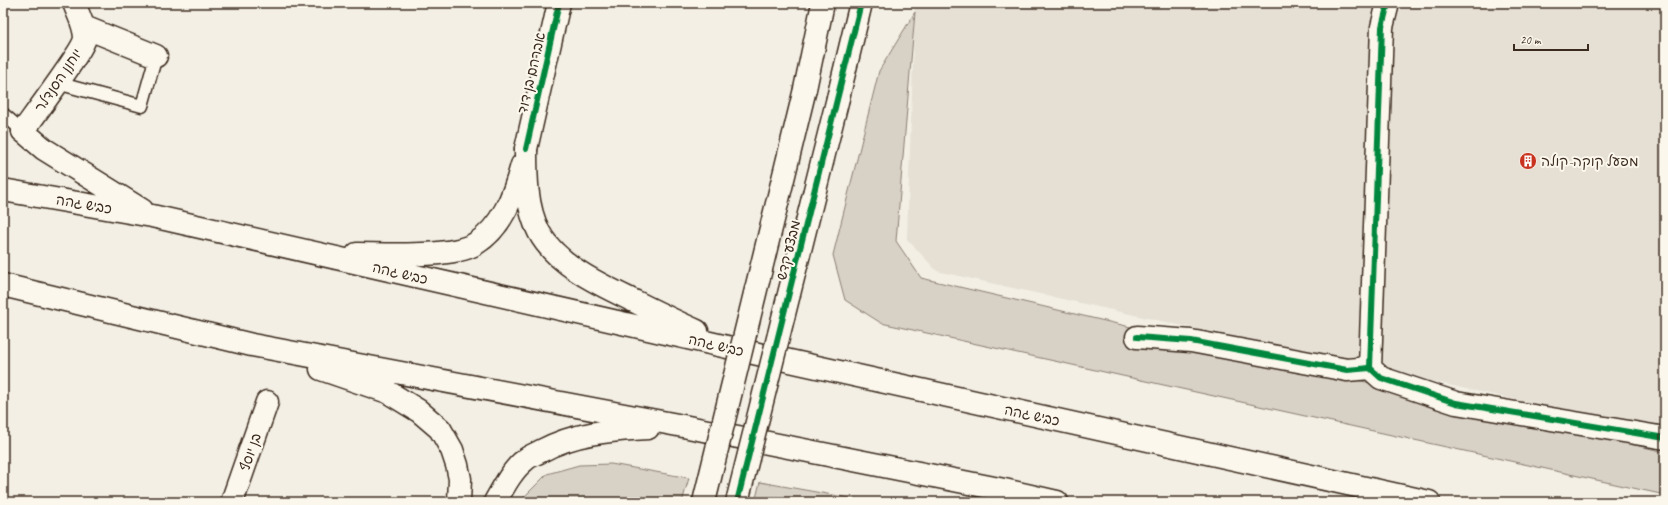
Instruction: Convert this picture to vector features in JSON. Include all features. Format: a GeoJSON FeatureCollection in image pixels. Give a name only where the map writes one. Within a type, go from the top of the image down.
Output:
{"type":"FeatureCollection","features":[{"type":"Feature","properties":{"kind":"main road"},"geometry":{"type":"LineString","coordinates":[[74,3],[84,27],[156,56]]}},
{"type":"Feature","properties":{"kind":"main road","name":"אברהם בן דוד"},"geometry":{"type":"LineString","coordinates":[[526,149],[559,3]]}},
{"type":"Feature","properties":{"kind":"main road","name":"מבצע קדש"},"geometry":{"type":"LineString","coordinates":[[704,502],[805,89],[823,3]]}},
{"type":"Feature","properties":{"kind":"main road","name":"מבצע קדש"},"geometry":{"type":"LineString","coordinates":[[737,502],[861,3]]}},
{"type":"Feature","properties":{"kind":"main road"},"geometry":{"type":"LineString","coordinates":[[1370,368],[1382,27],[1388,3]]}},
{"type":"Feature","properties":{"kind":"main road","name":"יוחנן הסנדלר"},"geometry":{"type":"LineString","coordinates":[[23,131],[85,40],[84,27]]}},
{"type":"Feature","properties":{"kind":"main road"},"geometry":{"type":"LineString","coordinates":[[23,131],[44,149],[152,216]]}},
{"type":"Feature","properties":{"kind":"main road"},"geometry":{"type":"LineString","coordinates":[[284,247],[357,254],[426,254],[458,250],[474,245],[493,230],[507,207],[518,180],[526,149]]}},
{"type":"Feature","properties":{"kind":"main road"},"geometry":{"type":"LineString","coordinates":[[526,149],[526,181],[530,207],[539,232],[551,248],[567,264],[594,282],[732,348]]}},
{"type":"Feature","properties":{"kind":"main road","name":"כביש גהה"},"geometry":{"type":"LineString","coordinates":[[3,190],[152,216],[732,348],[1429,502]]}},
{"type":"Feature","properties":{"kind":"main road"},"geometry":{"type":"LineString","coordinates":[[3,285],[252,345],[683,426],[997,488],[1057,502]]}},
{"type":"Feature","properties":{"kind":"main road"},"geometry":{"type":"LineString","coordinates":[[1137,337],[1191,341],[1347,370],[1370,368],[1381,378],[1456,403],[1665,438]]}},
{"type":"Feature","properties":{"kind":"main road"},"geometry":{"type":"LineString","coordinates":[[252,345],[388,392],[419,411],[440,429],[452,450],[460,479],[459,502]]}},
{"type":"Feature","properties":{"kind":"main road","name":"בן יוסף"},"geometry":{"type":"LineString","coordinates":[[232,502],[267,402]]}},
{"type":"Feature","properties":{"kind":"main road"},"geometry":{"type":"LineString","coordinates":[[495,502],[507,482],[525,460],[550,446],[577,436],[607,430],[683,426]]}},
{"type":"Feature","properties":{"kind":"lane"},"geometry":{"type":"LineString","coordinates":[[57,83],[142,106],[156,56]]}},
{"type":"Feature","properties":{"kind":"lane"},"geometry":{"type":"LineString","coordinates":[[3,114],[23,131]]}},
{"type":"Feature","properties":{"kind":"shaded area"},"geometry":{"type":"Polygon","coordinates":[[[915,3],[1665,3],[1665,433],[937,271],[907,239],[915,3]]]}},
{"type":"Feature","properties":{"kind":"shaded area"},"geometry":{"type":"Polygon","coordinates":[[[915,12],[896,241],[921,278],[1665,452],[1665,495],[881,323],[845,300],[833,255],[879,71],[915,12]]]}},
{"type":"Feature","properties":{"kind":"shaded area"},"geometry":{"type":"Polygon","coordinates":[[[611,464],[689,478],[682,502],[522,502],[525,496],[547,474],[579,465],[611,464]]]}},
{"type":"Feature","properties":{"kind":"shaded area"},"geometry":{"type":"Polygon","coordinates":[[[760,482],[872,502],[755,502],[760,482]]]}},
{"type":"Feature","properties":{"kind":"cycle path"},"geometry":{"type":"LineString","coordinates":[[526,149],[559,3]]}},
{"type":"Feature","properties":{"kind":"cycle path"},"geometry":{"type":"LineString","coordinates":[[737,502],[861,3]]}},
{"type":"Feature","properties":{"kind":"cycle path"},"geometry":{"type":"LineString","coordinates":[[1388,3],[1382,27],[1370,368],[1381,378],[1456,403],[1665,438]]}},
{"type":"Feature","properties":{"kind":"cycle path"},"geometry":{"type":"LineString","coordinates":[[1137,337],[1191,341],[1347,370],[1370,368]]}},
{"type":"Feature","properties":{"kind":"place","name":"מפעל קוקה-קולה"},"geometry":{"type":"Point","coordinates":[1528,161]}}]}
